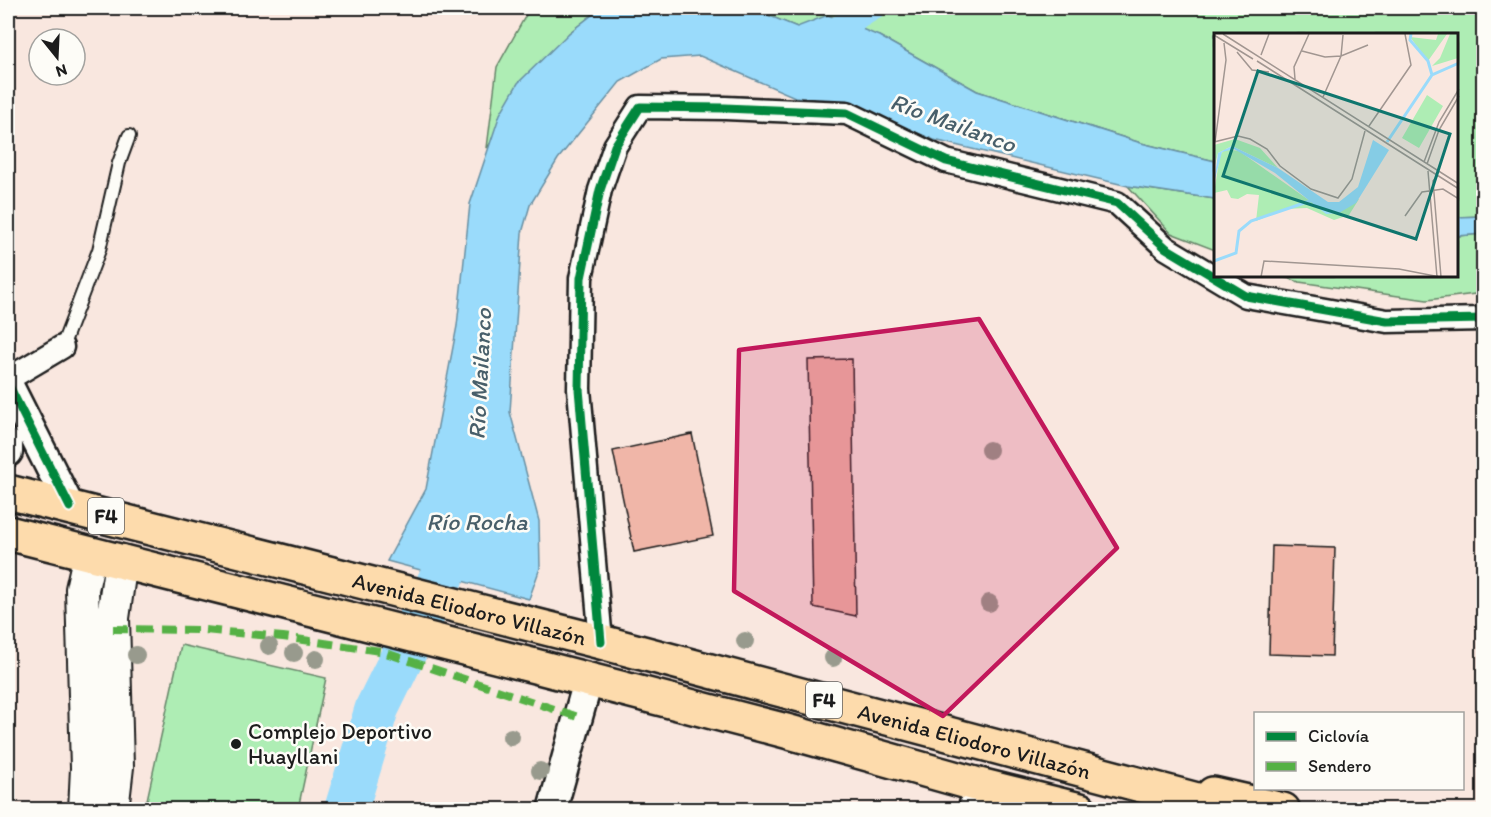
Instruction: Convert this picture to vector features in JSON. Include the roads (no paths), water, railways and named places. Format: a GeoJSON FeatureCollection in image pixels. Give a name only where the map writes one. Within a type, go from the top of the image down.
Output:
{"type":"FeatureCollection","features":[{"type":"Feature","properties":{"kind":"highway","name":"Avenida Eliodoro Villazón"},"geometry":{"type":"LineString","coordinates":[[8,492],[601,642],[1235,810]]}},
{"type":"Feature","properties":{"kind":"highway","name":"Avenida Eliodoro Villazón"},"geometry":{"type":"LineString","coordinates":[[8,533],[786,731],[972,797],[1080,810]]}},
{"type":"Feature","properties":{"kind":"highway","name":"Avenida Eliodoro Villazón"},"geometry":{"type":"LineString","coordinates":[[1102,774],[1192,810]]}},
{"type":"Feature","properties":{"kind":"highway","name":"Avenida Eliodoro Villazón"},"geometry":{"type":"LineString","coordinates":[[1102,774],[1200,791],[1283,810]]}},
{"type":"Feature","properties":{"kind":"main road"},"geometry":{"type":"LineString","coordinates":[[85,810],[87,768],[82,589],[105,557]]}},
{"type":"Feature","properties":{"kind":"main road"},"geometry":{"type":"LineString","coordinates":[[105,557],[113,618],[117,767],[112,810]]}},
{"type":"Feature","properties":{"kind":"street"},"geometry":{"type":"LineString","coordinates":[[601,642],[579,389],[581,279],[600,190],[615,146],[640,107],[847,113],[946,161],[1117,202],[1166,248],[1214,277]]}},
{"type":"Feature","properties":{"kind":"street"},"geometry":{"type":"LineString","coordinates":[[1216,278],[1246,296],[1387,321],[1484,319]]}},
{"type":"Feature","properties":{"kind":"street"},"geometry":{"type":"LineString","coordinates":[[62,347],[8,381],[70,507]]}},
{"type":"Feature","properties":{"kind":"street"},"geometry":{"type":"LineString","coordinates":[[8,444],[8,452]]}},
{"type":"Feature","properties":{"kind":"street"},"geometry":{"type":"LineString","coordinates":[[552,810],[588,681]]}},
{"type":"Feature","properties":{"kind":"lane"},"geometry":{"type":"LineString","coordinates":[[62,347],[99,250],[119,163],[129,136]]}},
{"type":"Feature","properties":{"kind":"water","name":"Río Rocha"},"geometry":{"type":"Polygon","coordinates":[[[601,8],[750,8],[797,27],[828,15],[879,36],[977,91],[1141,143],[1214,161],[1214,199],[1128,186],[934,140],[847,103],[795,97],[700,56],[661,59],[620,82],[558,159],[530,205],[522,233],[510,412],[539,521],[540,568],[529,599],[387,561],[426,489],[457,326],[470,204],[500,114],[518,83],[569,33],[601,8]]]}},
{"type":"Feature","properties":{"kind":"water"},"geometry":{"type":"Polygon","coordinates":[[[1483,216],[1483,234],[1458,236],[1458,217],[1483,216]]]}},
{"type":"Feature","properties":{"kind":"waterway"},"geometry":{"type":"LineString","coordinates":[[818,38],[831,33],[872,8]]}},
{"type":"Feature","properties":{"kind":"waterway","name":"Río Mailanco"},"geometry":{"type":"LineString","coordinates":[[346,810],[377,708],[457,545],[463,520]]}},
{"type":"Feature","properties":{"kind":"place","name":"Complejo Deportivo Huayllani"},"geometry":{"type":"Point","coordinates":[236,744]}}]}
